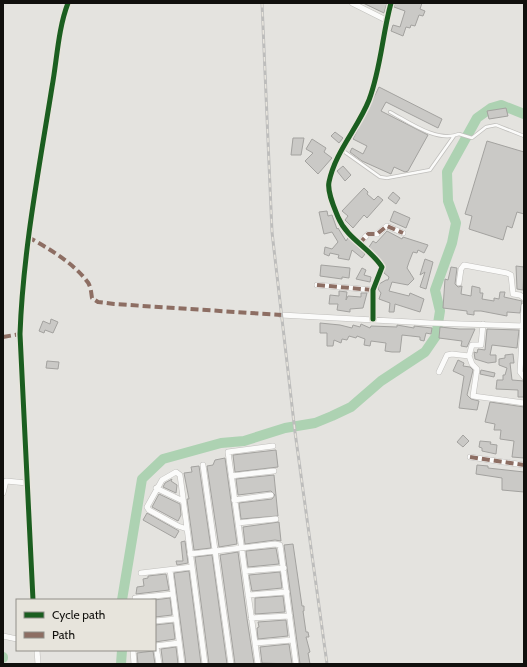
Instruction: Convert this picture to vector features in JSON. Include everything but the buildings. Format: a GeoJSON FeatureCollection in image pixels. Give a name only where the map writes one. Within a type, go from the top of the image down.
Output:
{"type":"FeatureCollection","features":[{"type":"Feature","properties":{"kind":"street"},"geometry":{"type":"LineString","coordinates":[[33,599],[20,328],[28,237],[39,159],[68,3]]}},
{"type":"Feature","properties":{"kind":"street"},"geometry":{"type":"LineString","coordinates":[[352,3],[386,20]]}},
{"type":"Feature","properties":{"kind":"street"},"geometry":{"type":"LineString","coordinates":[[373,319],[373,290],[382,266],[345,230],[339,218],[329,184],[336,164],[368,102],[374,86],[381,59],[386,20],[391,3]]}},
{"type":"Feature","properties":{"kind":"street"},"geometry":{"type":"LineString","coordinates":[[359,244],[368,234],[377,234],[387,226],[403,232]]}},
{"type":"Feature","properties":{"kind":"street"},"geometry":{"type":"LineString","coordinates":[[459,283],[461,268],[464,265],[507,273],[511,275],[513,294],[520,295],[524,298]]}},
{"type":"Feature","properties":{"kind":"street"},"geometry":{"type":"LineString","coordinates":[[318,285],[373,290]]}},
{"type":"Feature","properties":{"kind":"street"},"geometry":{"type":"LineString","coordinates":[[524,306],[524,326],[520,372],[524,377]]}},
{"type":"Feature","properties":{"kind":"street"},"geometry":{"type":"LineString","coordinates":[[281,315],[445,324],[524,326]]}},
{"type":"Feature","properties":{"kind":"street"},"geometry":{"type":"LineString","coordinates":[[483,324],[482,344],[472,345],[469,356],[472,364],[477,369],[473,396],[524,403]]}},
{"type":"Feature","properties":{"kind":"street"},"geometry":{"type":"LineString","coordinates":[[439,372],[447,355],[452,354],[469,356]]}},
{"type":"Feature","properties":{"kind":"street"},"geometry":{"type":"LineString","coordinates":[[258,664],[228,451],[273,446]]}},
{"type":"Feature","properties":{"kind":"street"},"geometry":{"type":"LineString","coordinates":[[470,457],[524,465]]}},
{"type":"Feature","properties":{"kind":"street"},"geometry":{"type":"LineString","coordinates":[[203,466],[231,664]]}},
{"type":"Feature","properties":{"kind":"street"},"geometry":{"type":"LineString","coordinates":[[231,476],[274,471]]}},
{"type":"Feature","properties":{"kind":"street"},"geometry":{"type":"LineString","coordinates":[[187,529],[178,526],[147,509],[156,488],[162,480],[178,472],[187,529],[205,664]]}},
{"type":"Feature","properties":{"kind":"street"},"geometry":{"type":"LineString","coordinates":[[3,493],[6,481],[27,483]]}},
{"type":"Feature","properties":{"kind":"street"},"geometry":{"type":"LineString","coordinates":[[156,488],[183,501]]}},
{"type":"Feature","properties":{"kind":"street"},"geometry":{"type":"LineString","coordinates":[[234,500],[271,495]]}},
{"type":"Feature","properties":{"kind":"street"},"geometry":{"type":"LineString","coordinates":[[238,524],[276,519]]}},
{"type":"Feature","properties":{"kind":"street"},"geometry":{"type":"LineString","coordinates":[[190,554],[277,544],[282,549],[296,664],[291,664]]}},
{"type":"Feature","properties":{"kind":"street"},"geometry":{"type":"LineString","coordinates":[[141,573],[192,567]]}},
{"type":"Feature","properties":{"kind":"street"},"geometry":{"type":"LineString","coordinates":[[245,571],[284,568]]}},
{"type":"Feature","properties":{"kind":"street"},"geometry":{"type":"LineString","coordinates":[[170,570],[182,664]]}},
{"type":"Feature","properties":{"kind":"street"},"geometry":{"type":"LineString","coordinates":[[248,595],[287,592]]}},
{"type":"Feature","properties":{"kind":"street"},"geometry":{"type":"LineString","coordinates":[[135,598],[173,594]]}},
{"type":"Feature","properties":{"kind":"street"},"geometry":{"type":"LineString","coordinates":[[251,618],[290,616]]}},
{"type":"Feature","properties":{"kind":"street"},"geometry":{"type":"LineString","coordinates":[[156,621],[176,619]]}},
{"type":"Feature","properties":{"kind":"street"},"geometry":{"type":"LineString","coordinates":[[3,636],[16,638]]}},
{"type":"Feature","properties":{"kind":"street"},"geometry":{"type":"LineString","coordinates":[[255,643],[293,640]]}},
{"type":"Feature","properties":{"kind":"street"},"geometry":{"type":"LineString","coordinates":[[159,664],[156,646],[179,643]]}},
{"type":"Feature","properties":{"kind":"street"},"geometry":{"type":"LineString","coordinates":[[37,651],[38,664]]}},
{"type":"Feature","properties":{"kind":"street"},"geometry":{"type":"LineString","coordinates":[[133,651],[134,664]]}},
{"type":"Feature","properties":{"kind":"lane"},"geometry":{"type":"LineString","coordinates":[[390,112],[436,135],[454,136],[459,134],[470,138],[486,127],[496,125],[524,136]]}},
{"type":"Feature","properties":{"kind":"lane"},"geometry":{"type":"LineString","coordinates":[[342,151],[378,175],[387,178],[430,170],[454,136]]}},
{"type":"Feature","properties":{"kind":"waterway"},"geometry":{"type":"LineString","coordinates":[[122,599],[142,479],[163,459],[221,443],[244,441],[285,428],[315,423],[351,407],[381,381],[425,352],[436,336],[440,311],[435,290],[452,243],[456,223],[448,201],[447,172],[477,118],[491,108],[501,105],[524,114]]}},
{"type":"Feature","properties":{"kind":"waterway"},"geometry":{"type":"LineString","coordinates":[[121,664],[122,651]]}},
{"type":"Feature","properties":{"kind":"railway"},"geometry":{"type":"LineString","coordinates":[[262,3],[272,232],[295,432],[327,664]]}},
{"type":"Feature","properties":{"kind":"marked path"},"geometry":{"type":"LineString","coordinates":[[359,244],[368,234],[377,234],[387,226],[403,233]]}},
{"type":"Feature","properties":{"kind":"marked path"},"geometry":{"type":"LineString","coordinates":[[28,237],[67,261],[74,267],[88,282],[92,298],[98,302],[281,315]]}},
{"type":"Feature","properties":{"kind":"marked path"},"geometry":{"type":"LineString","coordinates":[[317,285],[373,290]]}},
{"type":"Feature","properties":{"kind":"marked path"},"geometry":{"type":"LineString","coordinates":[[3,337],[20,334],[20,331]]}},
{"type":"Feature","properties":{"kind":"marked path"},"geometry":{"type":"LineString","coordinates":[[470,457],[524,465]]}},
{"type":"Feature","properties":{"kind":"cycle path"},"geometry":{"type":"LineString","coordinates":[[33,599],[20,334],[24,272],[28,241],[60,34],[68,3]]}},
{"type":"Feature","properties":{"kind":"cycle path"},"geometry":{"type":"LineString","coordinates":[[373,319],[373,290],[382,267],[377,260],[342,225],[331,200],[329,182],[336,160],[369,100],[379,64],[391,3]]}}]}
